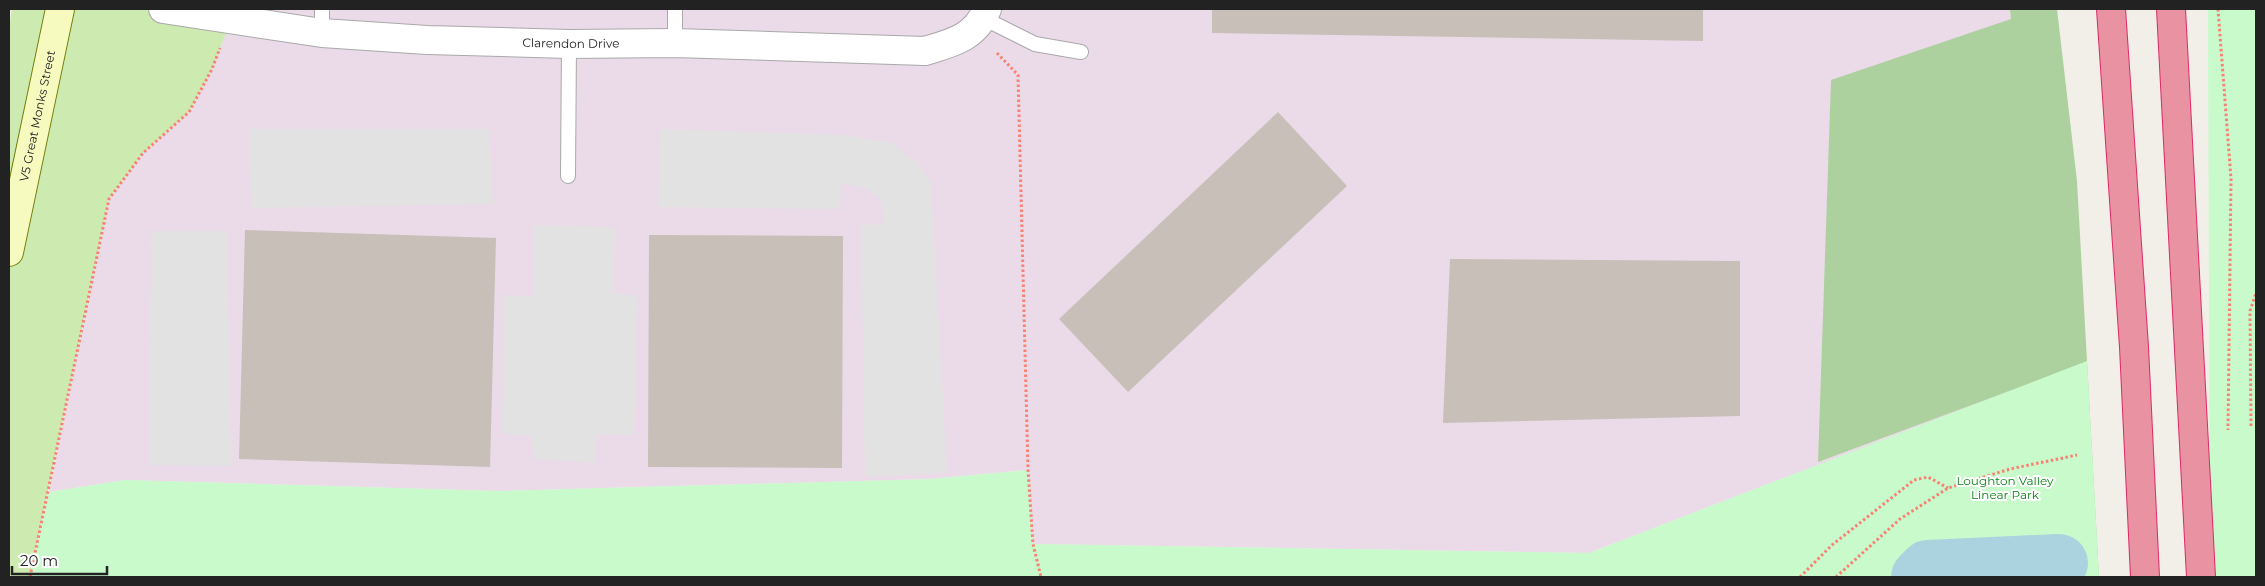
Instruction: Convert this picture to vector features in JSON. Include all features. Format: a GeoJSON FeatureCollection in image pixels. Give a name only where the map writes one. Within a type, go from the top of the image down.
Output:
{"type":"FeatureCollection","features":[{"type":"Feature","properties":{"kind":"highway"},"geometry":{"type":"LineString","coordinates":[[2111,9],[2134,347],[2146,577]]}},
{"type":"Feature","properties":{"kind":"highway"},"geometry":{"type":"LineString","coordinates":[[2171,9],[2201,577]]}},
{"type":"Feature","properties":{"kind":"street","name":"V5 Great Monks Street"},"geometry":{"type":"LineString","coordinates":[[9,252],[60,9]]}},
{"type":"Feature","properties":{"kind":"street","name":"Clarendon Drive"},"geometry":{"type":"LineString","coordinates":[[163,9],[199,12],[232,20],[322,21],[427,40],[569,44],[675,43],[925,50],[959,41],[981,18]]}},
{"type":"Feature","properties":{"kind":"lane"},"geometry":{"type":"LineString","coordinates":[[675,9],[675,43]]}},
{"type":"Feature","properties":{"kind":"lane"},"geometry":{"type":"LineString","coordinates":[[981,18],[1035,44],[1081,52]]}},
{"type":"Feature","properties":{"kind":"lane"},"geometry":{"type":"LineString","coordinates":[[568,176],[569,44]]}},
{"type":"Feature","properties":{"kind":"path"},"geometry":{"type":"LineString","coordinates":[[2218,9],[2231,179],[2228,430]]}},
{"type":"Feature","properties":{"kind":"path"},"geometry":{"type":"LineString","coordinates":[[981,18],[1018,76],[1028,470],[1033,544],[1041,577]]}},
{"type":"Feature","properties":{"kind":"path"},"geometry":{"type":"LineString","coordinates":[[30,577],[109,199],[143,153],[189,112],[212,70],[232,20]]}},
{"type":"Feature","properties":{"kind":"path"},"geometry":{"type":"LineString","coordinates":[[2251,426],[2250,311],[2256,293]]}},
{"type":"Feature","properties":{"kind":"path"},"geometry":{"type":"LineString","coordinates":[[1836,577],[1900,519],[1948,488],[2010,468],[2077,455]]}},
{"type":"Feature","properties":{"kind":"path"},"geometry":{"type":"LineString","coordinates":[[1800,577],[1832,545],[1914,480],[1928,477],[1948,488]]}},
{"type":"Feature","properties":{"kind":"shaded area"},"geometry":{"type":"Polygon","coordinates":[[[232,9],[2010,9],[2068,366],[2087,361],[1589,553],[1033,544],[1027,470],[931,479],[497,491],[125,480],[49,492],[109,199],[143,153],[189,112],[212,69],[231,20],[232,9]]]}},
{"type":"Feature","properties":{"kind":"shaded area"},"geometry":{"type":"Polygon","coordinates":[[[249,129],[489,129],[493,204],[251,208],[249,129]]]}},
{"type":"Feature","properties":{"kind":"shaded area"},"geometry":{"type":"Polygon","coordinates":[[[660,129],[845,135],[892,143],[916,162],[931,183],[947,473],[865,477],[861,225],[884,224],[881,200],[865,187],[841,184],[840,209],[658,207],[660,129]]]}},
{"type":"Feature","properties":{"kind":"shaded area"},"geometry":{"type":"Polygon","coordinates":[[[533,225],[615,227],[613,293],[637,296],[634,435],[596,434],[596,463],[535,459],[531,436],[502,433],[504,295],[533,296],[533,225]]]}},
{"type":"Feature","properties":{"kind":"shaded area"},"geometry":{"type":"Polygon","coordinates":[[[151,231],[227,231],[231,466],[149,465],[151,231]]]}},
{"type":"Feature","properties":{"kind":"green space"},"geometry":{"type":"Polygon","coordinates":[[[12,9],[163,9],[231,20],[212,69],[189,112],[143,153],[109,199],[30,577],[9,577],[9,27],[12,9]]]}},
{"type":"Feature","properties":{"kind":"green space"},"geometry":{"type":"Polygon","coordinates":[[[2010,9],[2057,9],[2077,181],[2099,577],[1759,488],[2020,387],[1818,462],[1831,80],[2011,19],[2010,9]]]}},
{"type":"Feature","properties":{"kind":"green space"},"geometry":{"type":"Polygon","coordinates":[[[2208,9],[2256,9],[2256,577],[2210,577],[2208,9]]]}},
{"type":"Feature","properties":{"kind":"green space","name":"Loughton Valley Linear Park"},"geometry":{"type":"Polygon","coordinates":[[[2087,361],[2099,577],[30,577],[49,492],[125,480],[497,491],[931,479],[1028,470],[1033,544],[1589,553],[2087,361]]]}},
{"type":"Feature","properties":{"kind":"building"},"geometry":{"type":"Polygon","coordinates":[[[1212,9],[1703,9],[1703,41],[1212,33],[1212,9]]]}},
{"type":"Feature","properties":{"kind":"building"},"geometry":{"type":"Polygon","coordinates":[[[1278,112],[1347,186],[1128,392],[1059,319],[1278,112]]]}},
{"type":"Feature","properties":{"kind":"building"},"geometry":{"type":"Polygon","coordinates":[[[245,230],[496,238],[490,467],[239,459],[245,230]]]}},
{"type":"Feature","properties":{"kind":"building"},"geometry":{"type":"Polygon","coordinates":[[[649,235],[843,236],[842,468],[648,467],[649,235]]]}},
{"type":"Feature","properties":{"kind":"building"},"geometry":{"type":"Polygon","coordinates":[[[1450,259],[1740,261],[1740,416],[1443,423],[1450,259]]]}},
{"type":"Feature","properties":{"kind":"waterway"},"geometry":{"type":"LineString","coordinates":[[1920,577],[1928,569],[2059,563]]}}]}
